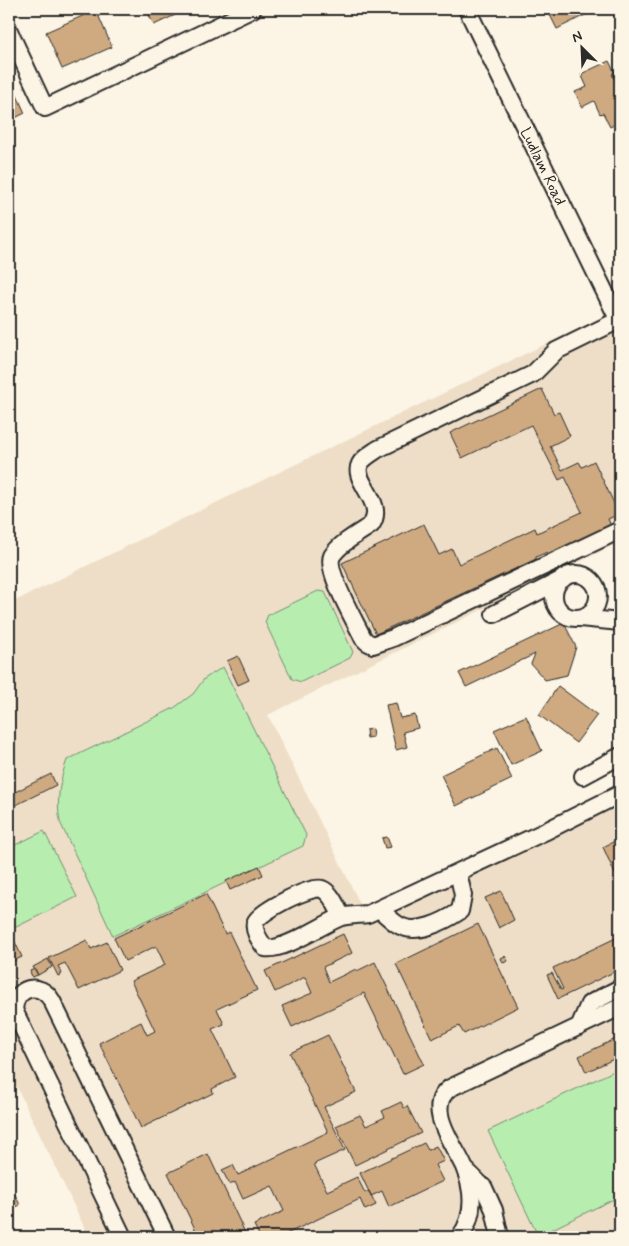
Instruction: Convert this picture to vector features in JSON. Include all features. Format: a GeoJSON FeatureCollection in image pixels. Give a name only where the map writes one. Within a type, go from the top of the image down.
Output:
{"type":"FeatureCollection","features":[{"type":"Feature","properties":{"kind":"street"},"geometry":{"type":"LineString","coordinates":[[9,30],[45,108],[253,9]]}},
{"type":"Feature","properties":{"kind":"street","name":"Ludlam Road"},"geometry":{"type":"LineString","coordinates":[[467,9],[620,321]]}},
{"type":"Feature","properties":{"kind":"street"},"geometry":{"type":"LineString","coordinates":[[620,321],[556,351],[533,374],[378,449],[363,460],[359,465],[358,473],[373,503],[374,520],[371,525],[342,545],[333,555],[330,562],[333,576],[363,638],[373,645],[393,638],[620,530]]}},
{"type":"Feature","properties":{"kind":"street"},"geometry":{"type":"LineString","coordinates":[[494,614],[569,576],[583,576],[594,584],[602,603],[616,621]]}},
{"type":"Feature","properties":{"kind":"street"},"geometry":{"type":"LineString","coordinates":[[556,605],[554,591],[563,579]]}},
{"type":"Feature","properties":{"kind":"street"},"geometry":{"type":"LineString","coordinates":[[580,618],[593,610],[598,597],[597,590]]}},
{"type":"Feature","properties":{"kind":"street"},"geometry":{"type":"LineString","coordinates":[[528,597],[541,596],[548,598],[566,616],[616,621]]}},
{"type":"Feature","properties":{"kind":"street"},"geometry":{"type":"LineString","coordinates":[[583,776],[620,756]]}},
{"type":"Feature","properties":{"kind":"street"},"geometry":{"type":"LineString","coordinates":[[342,917],[330,894],[318,888],[261,914],[255,922],[254,928],[260,940],[269,949],[286,944],[342,917],[368,914],[620,794]]}},
{"type":"Feature","properties":{"kind":"street"},"geometry":{"type":"LineString","coordinates":[[379,909],[399,926],[412,929],[432,926],[449,919],[460,911],[463,895],[458,872]]}},
{"type":"Feature","properties":{"kind":"street"},"geometry":{"type":"LineString","coordinates":[[579,1027],[589,1004],[620,988]]}},
{"type":"Feature","properties":{"kind":"street"},"geometry":{"type":"LineString","coordinates":[[123,1237],[14,1010],[16,998],[27,989],[42,990],[50,997],[167,1237]]}},
{"type":"Feature","properties":{"kind":"street"},"geometry":{"type":"LineString","coordinates":[[460,1237],[468,1225],[472,1202],[464,1169],[440,1115],[439,1104],[444,1094],[450,1088],[620,1007]]}},
{"type":"Feature","properties":{"kind":"street"},"geometry":{"type":"LineString","coordinates":[[464,1169],[484,1188],[494,1210],[500,1237]]}},
{"type":"Feature","properties":{"kind":"shaded area"},"geometry":{"type":"Polygon","coordinates":[[[606,315],[620,344],[620,542],[268,715],[362,908],[620,784],[620,1237],[89,1237],[9,1071],[9,604],[606,315]]]}},
{"type":"Feature","properties":{"kind":"green space"},"geometry":{"type":"Polygon","coordinates":[[[318,591],[325,592],[353,652],[350,658],[301,682],[292,679],[265,622],[268,615],[318,591]]]}},
{"type":"Feature","properties":{"kind":"green space"},"geometry":{"type":"Polygon","coordinates":[[[223,667],[306,835],[303,846],[113,936],[60,822],[59,790],[67,760],[174,708],[193,694],[204,679],[223,667]]]}},
{"type":"Feature","properties":{"kind":"green space"},"geometry":{"type":"Polygon","coordinates":[[[44,831],[77,897],[10,930],[9,848],[44,831]]]}},
{"type":"Feature","properties":{"kind":"green space"},"geometry":{"type":"Polygon","coordinates":[[[620,1068],[620,1196],[538,1236],[488,1131],[620,1068]]]}},
{"type":"Feature","properties":{"kind":"building"},"geometry":{"type":"Polygon","coordinates":[[[146,9],[188,9],[154,25],[146,9]]]}},
{"type":"Feature","properties":{"kind":"building"},"geometry":{"type":"Polygon","coordinates":[[[547,9],[594,9],[595,10],[557,29],[547,9]]]}},
{"type":"Feature","properties":{"kind":"building"},"geometry":{"type":"Polygon","coordinates":[[[96,10],[112,47],[62,69],[46,32],[96,10]]]}},
{"type":"Feature","properties":{"kind":"building"},"geometry":{"type":"Polygon","coordinates":[[[609,61],[615,73],[612,74],[620,92],[620,122],[610,127],[603,113],[600,114],[594,101],[582,107],[575,92],[587,87],[581,74],[609,61]]]}},
{"type":"Feature","properties":{"kind":"building"},"geometry":{"type":"Polygon","coordinates":[[[9,78],[25,113],[9,121],[9,78]]]}},
{"type":"Feature","properties":{"kind":"building"},"geometry":{"type":"Polygon","coordinates":[[[542,389],[554,414],[559,412],[570,436],[550,446],[562,470],[579,462],[582,467],[594,461],[619,514],[608,519],[611,526],[549,556],[547,552],[536,557],[536,559],[376,634],[342,563],[424,524],[439,555],[452,549],[459,564],[535,528],[537,533],[582,512],[565,477],[559,480],[531,425],[462,458],[450,433],[542,389]]]}},
{"type":"Feature","properties":{"kind":"building"},"geometry":{"type":"Polygon","coordinates":[[[564,623],[576,647],[567,675],[545,680],[531,664],[535,654],[466,687],[459,673],[564,623]]]}},
{"type":"Feature","properties":{"kind":"building"},"geometry":{"type":"Polygon","coordinates":[[[238,656],[249,680],[238,685],[227,661],[238,656]]]}},
{"type":"Feature","properties":{"kind":"building"},"geometry":{"type":"Polygon","coordinates":[[[558,686],[597,715],[576,743],[539,715],[558,686]]]}},
{"type":"Feature","properties":{"kind":"building"},"geometry":{"type":"Polygon","coordinates":[[[396,703],[400,718],[415,715],[418,728],[403,732],[407,747],[396,750],[386,705],[396,703]]]}},
{"type":"Feature","properties":{"kind":"building"},"geometry":{"type":"Polygon","coordinates":[[[526,716],[542,751],[511,765],[494,730],[526,716]]]}},
{"type":"Feature","properties":{"kind":"building"},"geometry":{"type":"Polygon","coordinates":[[[372,729],[373,737],[367,738],[366,730],[372,729]]]}},
{"type":"Feature","properties":{"kind":"building"},"geometry":{"type":"Polygon","coordinates":[[[497,748],[512,779],[456,806],[441,775],[497,748]]]}},
{"type":"Feature","properties":{"kind":"building"},"geometry":{"type":"Polygon","coordinates":[[[51,774],[56,785],[14,806],[9,795],[51,774]]]}},
{"type":"Feature","properties":{"kind":"building"},"geometry":{"type":"Polygon","coordinates":[[[620,835],[620,872],[615,874],[603,847],[619,839],[617,837],[620,835]]]}},
{"type":"Feature","properties":{"kind":"building"},"geometry":{"type":"Polygon","coordinates":[[[387,837],[391,847],[385,848],[382,838],[387,837]]]}},
{"type":"Feature","properties":{"kind":"building"},"geometry":{"type":"Polygon","coordinates":[[[259,866],[263,875],[230,890],[226,881],[259,866]]]}},
{"type":"Feature","properties":{"kind":"building"},"geometry":{"type":"Polygon","coordinates":[[[501,891],[514,920],[499,928],[485,898],[501,891]]]}},
{"type":"Feature","properties":{"kind":"building"},"geometry":{"type":"Polygon","coordinates":[[[206,894],[225,934],[229,932],[257,990],[217,1009],[224,1024],[212,1029],[235,1077],[212,1089],[213,1093],[141,1128],[99,1043],[141,1022],[147,1035],[155,1031],[131,981],[165,965],[156,946],[125,961],[114,938],[206,894]]]}},
{"type":"Feature","properties":{"kind":"building"},"geometry":{"type":"Polygon","coordinates":[[[478,924],[518,1007],[464,1034],[459,1026],[432,1039],[396,964],[478,924]]]}},
{"type":"Feature","properties":{"kind":"building"},"geometry":{"type":"Polygon","coordinates":[[[343,934],[352,953],[323,967],[329,982],[375,962],[424,1064],[403,1074],[364,993],[292,1027],[282,1006],[312,993],[305,977],[275,992],[265,971],[343,934]]]}},
{"type":"Feature","properties":{"kind":"building"},"geometry":{"type":"Polygon","coordinates":[[[620,936],[620,969],[558,999],[547,975],[552,973],[561,990],[563,989],[553,968],[620,936]]]}},
{"type":"Feature","properties":{"kind":"building"},"geometry":{"type":"Polygon","coordinates":[[[14,940],[22,957],[9,963],[9,942],[14,940]]]}},
{"type":"Feature","properties":{"kind":"building"},"geometry":{"type":"Polygon","coordinates":[[[87,940],[91,949],[107,942],[120,970],[79,990],[65,963],[58,966],[62,974],[58,976],[49,958],[87,940]]]}},
{"type":"Feature","properties":{"kind":"building"},"geometry":{"type":"Polygon","coordinates":[[[505,956],[508,961],[503,963],[501,958],[505,956]]]}},
{"type":"Feature","properties":{"kind":"building"},"geometry":{"type":"Polygon","coordinates":[[[48,959],[52,967],[38,975],[33,967],[48,959]]]}},
{"type":"Feature","properties":{"kind":"building"},"geometry":{"type":"Polygon","coordinates":[[[35,969],[38,975],[32,977],[30,971],[35,969]]]}},
{"type":"Feature","properties":{"kind":"building"},"geometry":{"type":"Polygon","coordinates":[[[328,1035],[356,1092],[324,1107],[345,1150],[314,1164],[327,1191],[357,1177],[365,1193],[369,1191],[376,1205],[365,1210],[360,1199],[280,1237],[260,1237],[254,1225],[284,1211],[272,1186],[243,1199],[235,1182],[230,1185],[222,1170],[233,1165],[238,1175],[328,1132],[290,1053],[328,1035]]]}},
{"type":"Feature","properties":{"kind":"building"},"geometry":{"type":"Polygon","coordinates":[[[620,1037],[620,1056],[586,1072],[579,1056],[620,1037]]]}},
{"type":"Feature","properties":{"kind":"building"},"geometry":{"type":"Polygon","coordinates":[[[401,1102],[404,1108],[407,1106],[421,1133],[355,1165],[336,1126],[360,1115],[366,1126],[385,1117],[382,1111],[401,1102]]]}},
{"type":"Feature","properties":{"kind":"building"},"geometry":{"type":"Polygon","coordinates":[[[424,1143],[428,1150],[436,1146],[444,1161],[435,1165],[443,1181],[389,1207],[382,1191],[371,1196],[360,1173],[424,1143]]]}},
{"type":"Feature","properties":{"kind":"building"},"geometry":{"type":"Polygon","coordinates":[[[208,1154],[247,1237],[199,1237],[168,1173],[208,1154]]]}},
{"type":"Feature","properties":{"kind":"building"},"geometry":{"type":"Polygon","coordinates":[[[9,1182],[20,1205],[9,1211],[9,1182]]]}}]}
